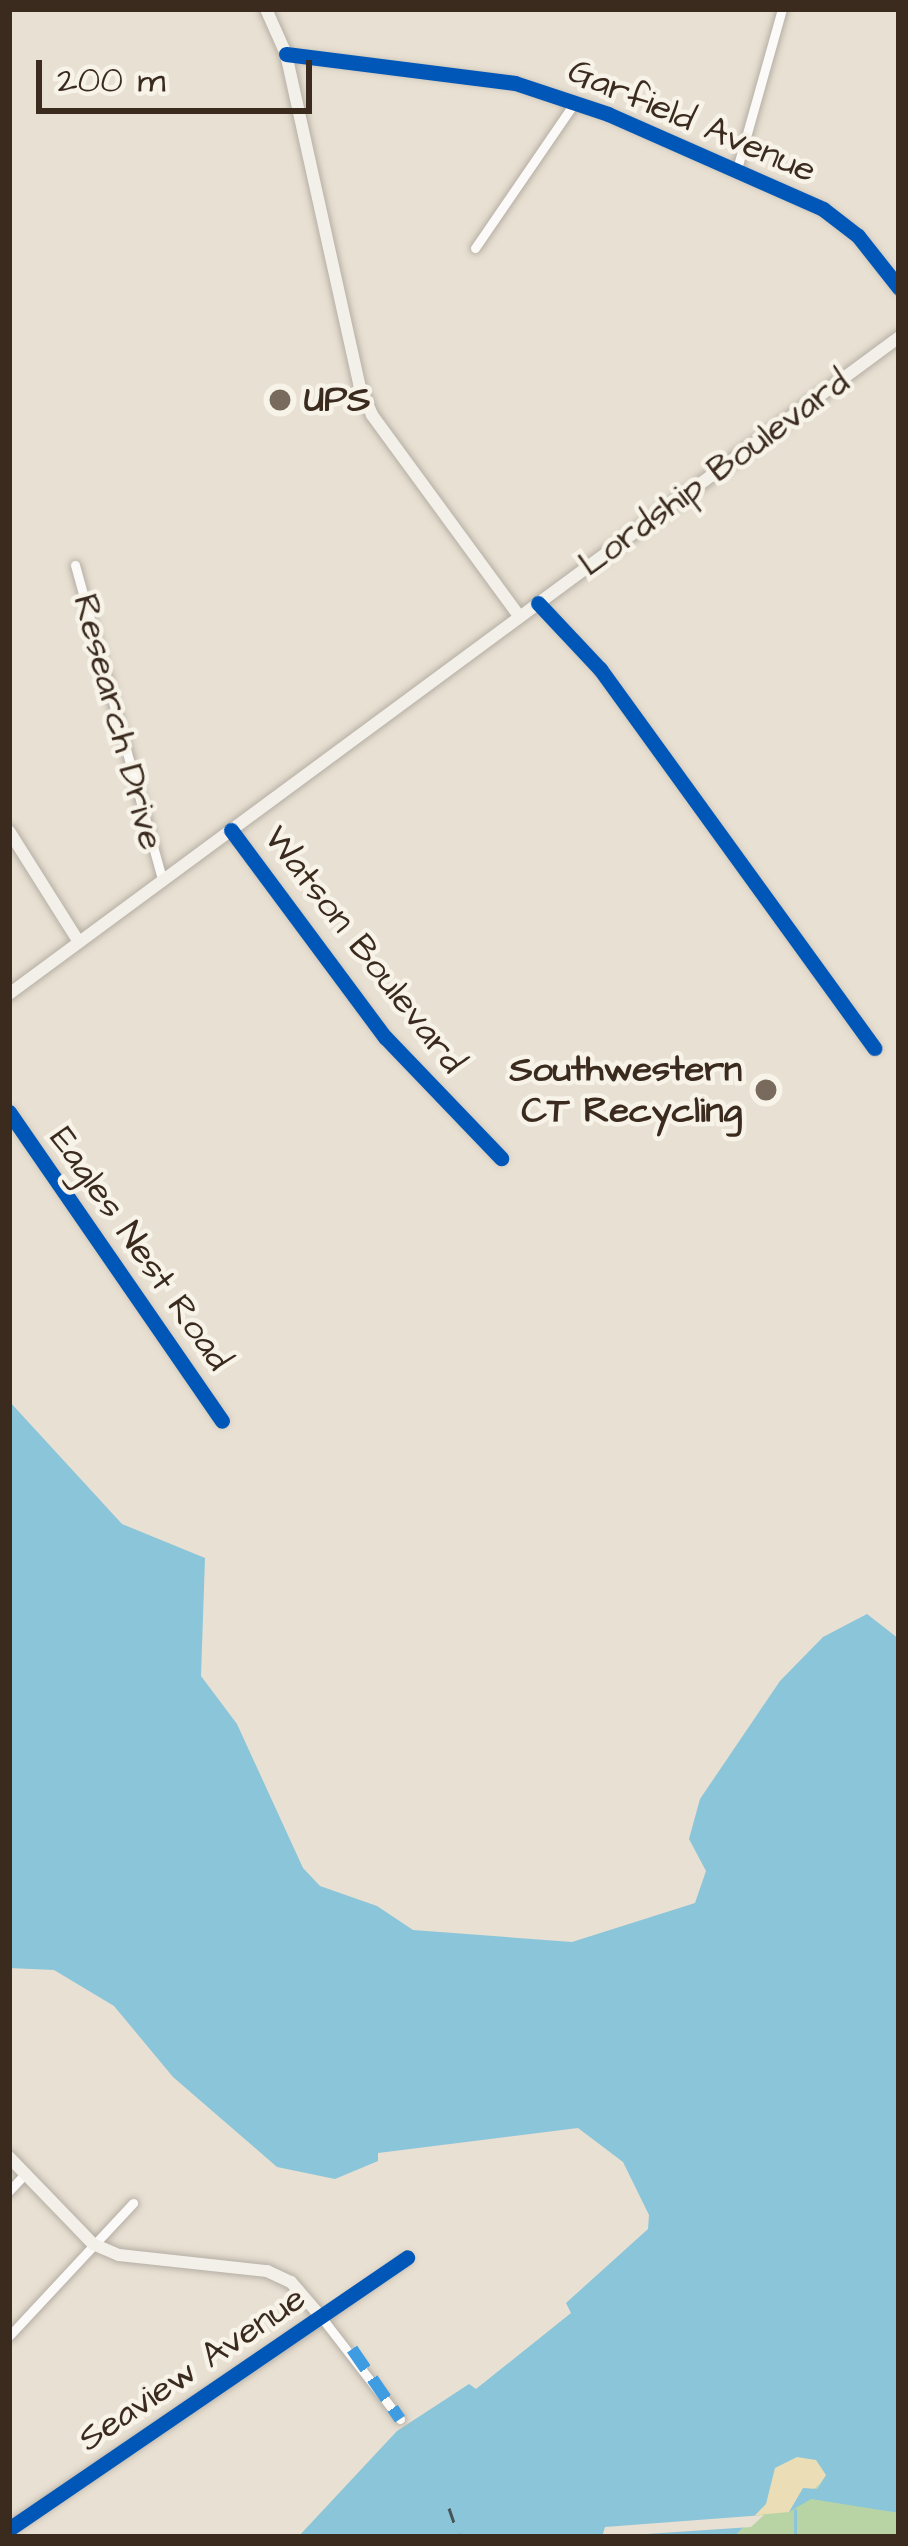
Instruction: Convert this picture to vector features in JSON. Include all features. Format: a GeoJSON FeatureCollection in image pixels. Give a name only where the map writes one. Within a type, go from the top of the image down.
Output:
{"type":"FeatureCollection","features":[{"type":"Feature","properties":{"kind":"main road"},"geometry":{"type":"LineString","coordinates":[[266,9],[286,54],[348,358],[372,415],[520,617]]}},
{"type":"Feature","properties":{"kind":"main road","name":"Lordship Boulevard"},"geometry":{"type":"LineString","coordinates":[[9,994],[899,337]]}},
{"type":"Feature","properties":{"kind":"main road"},"geometry":{"type":"LineString","coordinates":[[9,831],[79,942]]}},
{"type":"Feature","properties":{"kind":"main road"},"geometry":{"type":"LineString","coordinates":[[9,2157],[93,2245],[119,2255],[267,2271],[291,2282],[322,2318]]}},
{"type":"Feature","properties":{"kind":"main road","name":"Seaview Avenue"},"geometry":{"type":"LineString","coordinates":[[9,2529],[322,2318]]}},
{"type":"Feature","properties":{"kind":"street"},"geometry":{"type":"LineString","coordinates":[[737,169],[782,9]]}},
{"type":"Feature","properties":{"kind":"street","name":"Garfield Avenue"},"geometry":{"type":"LineString","coordinates":[[286,54],[451,71],[575,102],[831,214],[899,288]]}},
{"type":"Feature","properties":{"kind":"street"},"geometry":{"type":"LineString","coordinates":[[475,248],[575,102]]}},
{"type":"Feature","properties":{"kind":"street","name":"Research Drive"},"geometry":{"type":"LineString","coordinates":[[75,565],[162,879]]}},
{"type":"Feature","properties":{"kind":"street"},"geometry":{"type":"LineString","coordinates":[[538,603],[600,669],[874,1048]]}},
{"type":"Feature","properties":{"kind":"street","name":"Watson Boulevard"},"geometry":{"type":"LineString","coordinates":[[231,830],[385,1036],[501,1158]]}},
{"type":"Feature","properties":{"kind":"street","name":"Eagles Nest Road"},"geometry":{"type":"LineString","coordinates":[[9,1112],[222,1421]]}},
{"type":"Feature","properties":{"kind":"street"},"geometry":{"type":"LineString","coordinates":[[9,2191],[25,2174]]}},
{"type":"Feature","properties":{"kind":"street"},"geometry":{"type":"LineString","coordinates":[[9,2336],[133,2203]]}},
{"type":"Feature","properties":{"kind":"street","name":"Seaview Avenue"},"geometry":{"type":"LineString","coordinates":[[322,2318],[407,2258]]}},
{"type":"Feature","properties":{"kind":"street"},"geometry":{"type":"LineString","coordinates":[[322,2318],[352,2350],[400,2419]]}},
{"type":"Feature","properties":{"kind":"green space"},"geometry":{"type":"Polygon","coordinates":[[[826,2475],[811,2497],[899,2513],[899,2537],[734,2537],[766,2504],[826,2475]]]}},
{"type":"Feature","properties":{"kind":"sand"},"geometry":{"type":"Polygon","coordinates":[[[757,2433],[837,2468],[789,2512],[655,2525],[757,2433]]]}},
{"type":"Feature","properties":{"kind":"water"},"geometry":{"type":"Polygon","coordinates":[[[9,1401],[122,1524],[205,1558],[201,1676],[237,1724],[303,1868],[320,1886],[377,1906],[413,1930],[572,1942],[695,1903],[706,1871],[689,1839],[700,1799],[780,1681],[823,1637],[867,1614],[899,1639],[899,2513],[811,2499],[789,2512],[803,2488],[817,2489],[826,2475],[816,2460],[797,2457],[775,2468],[766,2504],[734,2537],[298,2537],[397,2431],[469,2384],[476,2389],[571,2313],[566,2303],[648,2229],[649,2215],[623,2162],[578,2128],[378,2153],[378,2161],[335,2179],[277,2167],[173,2077],[114,2006],[54,1970],[9,1968],[9,1401]]]}},
{"type":"Feature","properties":{"kind":"pier"},"geometry":{"type":"Polygon","coordinates":[[[764,2515],[751,2527],[602,2537],[605,2527],[764,2515]]]}},
{"type":"Feature","properties":{"kind":"waterway"},"geometry":{"type":"LineString","coordinates":[[795,2510],[795,2537]]}},
{"type":"Feature","properties":{"kind":"ferry route"},"geometry":{"type":"LineString","coordinates":[[449,2508],[459,2537]]}},
{"type":"Feature","properties":{"kind":"marked path"},"geometry":{"type":"LineString","coordinates":[[352,2349],[400,2419]]}},
{"type":"Feature","properties":{"kind":"cycle path"},"geometry":{"type":"LineString","coordinates":[[286,54],[515,83],[608,114],[823,209],[858,236],[899,288]]}},
{"type":"Feature","properties":{"kind":"cycle path"},"geometry":{"type":"LineString","coordinates":[[538,603],[600,669],[874,1048]]}},
{"type":"Feature","properties":{"kind":"cycle path"},"geometry":{"type":"LineString","coordinates":[[231,830],[385,1037],[501,1158]]}},
{"type":"Feature","properties":{"kind":"cycle path"},"geometry":{"type":"LineString","coordinates":[[9,1112],[222,1421]]}},
{"type":"Feature","properties":{"kind":"cycle path"},"geometry":{"type":"LineString","coordinates":[[9,2529],[407,2258]]}},
{"type":"Feature","properties":{"kind":"place","name":"UPS"},"geometry":{"type":"Point","coordinates":[280,400]}},
{"type":"Feature","properties":{"kind":"place","name":"Southwestern CT Recycling"},"geometry":{"type":"Point","coordinates":[766,1090]}}]}
